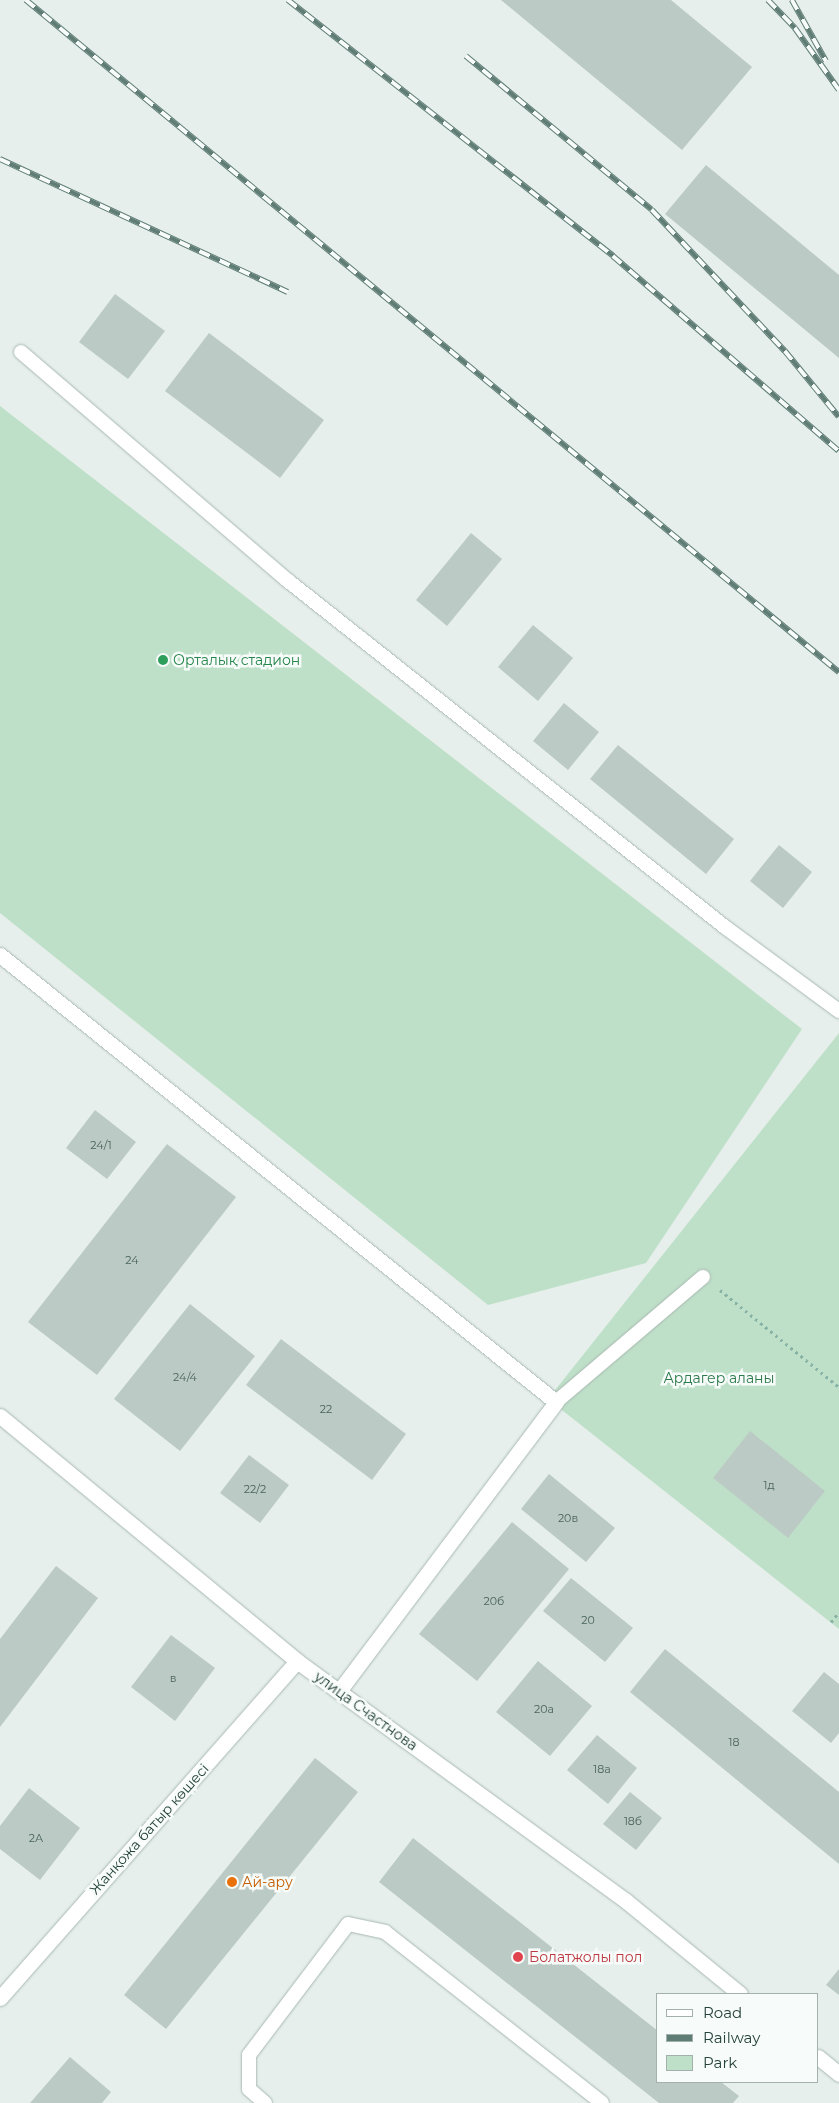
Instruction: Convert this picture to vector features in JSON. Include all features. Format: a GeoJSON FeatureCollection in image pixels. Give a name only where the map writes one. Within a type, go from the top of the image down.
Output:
{"type":"FeatureCollection","features":[{"type":"Feature","properties":{"kind":"street"},"geometry":{"type":"LineString","coordinates":[[0,955],[556,1402],[339,1691]]}},
{"type":"Feature","properties":{"kind":"street","name":"улица Счастнова"},"geometry":{"type":"LineString","coordinates":[[0,1416],[297,1661],[626,1901],[739,1993]]}},
{"type":"Feature","properties":{"kind":"street","name":"Жанқожа батыр көшесі"},"geometry":{"type":"LineString","coordinates":[[0,1998],[297,1661]]}},
{"type":"Feature","properties":{"kind":"street"},"geometry":{"type":"LineString","coordinates":[[819,2058],[839,2074]]}},
{"type":"Feature","properties":{"kind":"lane"},"geometry":{"type":"LineString","coordinates":[[21,352],[288,580],[725,927],[839,1011]]}},
{"type":"Feature","properties":{"kind":"lane"},"geometry":{"type":"LineString","coordinates":[[556,1402],[703,1277]]}},
{"type":"Feature","properties":{"kind":"lane"},"geometry":{"type":"LineString","coordinates":[[265,2103],[249,2089],[249,2055],[348,1924],[385,1932],[602,2103]]}},
{"type":"Feature","properties":{"kind":"path"},"geometry":{"type":"LineString","coordinates":[[703,1277],[839,1387]]}},
{"type":"Feature","properties":{"kind":"path"},"geometry":{"type":"LineString","coordinates":[[831,1622],[839,1612]]}},
{"type":"Feature","properties":{"kind":"green space","name":"Орталық стадион"},"geometry":{"type":"Polygon","coordinates":[[[0,406],[802,1029],[646,1263],[488,1305],[0,913],[0,406]]]}},
{"type":"Feature","properties":{"kind":"green space","name":"Ардагер аланы"},"geometry":{"type":"Polygon","coordinates":[[[839,1033],[839,1629],[548,1399],[839,1033]]]}},
{"type":"Feature","properties":{"kind":"building"},"geometry":{"type":"Polygon","coordinates":[[[501,0],[671,0],[752,67],[682,150],[501,0]]]}},
{"type":"Feature","properties":{"kind":"building"},"geometry":{"type":"Polygon","coordinates":[[[706,165],[839,275],[839,358],[665,214],[706,165]]]}},
{"type":"Feature","properties":{"kind":"building"},"geometry":{"type":"Polygon","coordinates":[[[115,294],[165,331],[128,379],[79,342],[115,294]]]}},
{"type":"Feature","properties":{"kind":"building"},"geometry":{"type":"Polygon","coordinates":[[[209,333],[324,420],[280,478],[165,391],[209,333]]]}},
{"type":"Feature","properties":{"kind":"building"},"geometry":{"type":"Polygon","coordinates":[[[471,533],[502,559],[447,626],[416,600],[471,533]]]}},
{"type":"Feature","properties":{"kind":"building"},"geometry":{"type":"Polygon","coordinates":[[[533,625],[573,658],[538,701],[498,667],[533,625]]]}},
{"type":"Feature","properties":{"kind":"building"},"geometry":{"type":"Polygon","coordinates":[[[564,703],[599,732],[568,770],[533,741],[564,703]]]}},
{"type":"Feature","properties":{"kind":"building"},"geometry":{"type":"Polygon","coordinates":[[[618,745],[734,839],[706,874],[590,779],[618,745]]]}},
{"type":"Feature","properties":{"kind":"building"},"geometry":{"type":"Polygon","coordinates":[[[779,845],[812,872],[783,908],[750,881],[779,845]]]}},
{"type":"Feature","properties":{"kind":"building"},"geometry":{"type":"Polygon","coordinates":[[[95,1110],[136,1142],[107,1179],[66,1148],[95,1110]]]}},
{"type":"Feature","properties":{"kind":"building"},"geometry":{"type":"Polygon","coordinates":[[[167,1144],[236,1197],[97,1375],[28,1322],[167,1144]]]}},
{"type":"Feature","properties":{"kind":"building"},"geometry":{"type":"Polygon","coordinates":[[[190,1304],[255,1356],[180,1451],[114,1399],[190,1304]]]}},
{"type":"Feature","properties":{"kind":"building"},"geometry":{"type":"Polygon","coordinates":[[[281,1339],[406,1434],[372,1480],[246,1385],[281,1339]]]}},
{"type":"Feature","properties":{"kind":"building"},"geometry":{"type":"Polygon","coordinates":[[[750,1431],[825,1491],[788,1538],[713,1478],[750,1431]]]}},
{"type":"Feature","properties":{"kind":"building"},"geometry":{"type":"Polygon","coordinates":[[[249,1455],[289,1485],[260,1523],[220,1493],[249,1455]]]}},
{"type":"Feature","properties":{"kind":"building"},"geometry":{"type":"Polygon","coordinates":[[[549,1474],[615,1528],[586,1562],[521,1509],[549,1474]]]}},
{"type":"Feature","properties":{"kind":"building"},"geometry":{"type":"Polygon","coordinates":[[[512,1522],[569,1569],[477,1681],[419,1634],[512,1522]]]}},
{"type":"Feature","properties":{"kind":"building"},"geometry":{"type":"Polygon","coordinates":[[[56,1566],[98,1598],[0,1727],[0,1639],[56,1566]]]}},
{"type":"Feature","properties":{"kind":"building"},"geometry":{"type":"Polygon","coordinates":[[[571,1578],[633,1628],[605,1662],[543,1611],[571,1578]]]}},
{"type":"Feature","properties":{"kind":"building"},"geometry":{"type":"Polygon","coordinates":[[[171,1635],[215,1668],[175,1721],[131,1687],[171,1635]]]}},
{"type":"Feature","properties":{"kind":"building"},"geometry":{"type":"Polygon","coordinates":[[[665,1649],[839,1792],[839,1864],[630,1692],[665,1649]]]}},
{"type":"Feature","properties":{"kind":"building"},"geometry":{"type":"Polygon","coordinates":[[[538,1661],[592,1706],[550,1756],[496,1712],[538,1661]]]}},
{"type":"Feature","properties":{"kind":"building"},"geometry":{"type":"Polygon","coordinates":[[[824,1672],[839,1684],[839,1733],[831,1743],[792,1711],[824,1672]]]}},
{"type":"Feature","properties":{"kind":"building"},"geometry":{"type":"Polygon","coordinates":[[[597,1735],[637,1768],[608,1804],[567,1770],[597,1735]]]}},
{"type":"Feature","properties":{"kind":"building"},"geometry":{"type":"Polygon","coordinates":[[[315,1758],[358,1792],[166,2029],[124,1995],[315,1758]]]}},
{"type":"Feature","properties":{"kind":"building"},"geometry":{"type":"Polygon","coordinates":[[[29,1788],[80,1828],[40,1880],[0,1849],[0,1826],[29,1788]]]}},
{"type":"Feature","properties":{"kind":"building"},"geometry":{"type":"Polygon","coordinates":[[[630,1792],[662,1818],[636,1850],[603,1824],[630,1792]]]}},
{"type":"Feature","properties":{"kind":"building","name":"Болатжолы пол"},"geometry":{"type":"Polygon","coordinates":[[[413,1838],[656,2029],[656,2083],[722,2083],[739,2096],[733,2103],[659,2103],[379,1882],[413,1838]]]}},
{"type":"Feature","properties":{"kind":"building"},"geometry":{"type":"Polygon","coordinates":[[[839,1969],[839,1995],[826,1985],[839,1969]]]}},
{"type":"Feature","properties":{"kind":"building"},"geometry":{"type":"Polygon","coordinates":[[[70,2057],[111,2092],[102,2103],[30,2103],[70,2057]]]}},
{"type":"Feature","properties":{"kind":"railway"},"geometry":{"type":"LineString","coordinates":[[26,0],[839,672]]}},
{"type":"Feature","properties":{"kind":"railway"},"geometry":{"type":"LineString","coordinates":[[288,0],[613,256],[839,451]]}},
{"type":"Feature","properties":{"kind":"railway"},"geometry":{"type":"LineString","coordinates":[[768,0],[795,28],[839,90]]}},
{"type":"Feature","properties":{"kind":"railway"},"geometry":{"type":"LineString","coordinates":[[792,0],[826,61]]}},
{"type":"Feature","properties":{"kind":"railway"},"geometry":{"type":"LineString","coordinates":[[466,56],[652,210],[785,351],[839,417]]}},
{"type":"Feature","properties":{"kind":"railway"},"geometry":{"type":"LineString","coordinates":[[0,159],[288,292]]}},
{"type":"Feature","properties":{"kind":"place","name":"Орталық стадион"},"geometry":{"type":"Point","coordinates":[163,660]}},
{"type":"Feature","properties":{"kind":"place","name":"Ай-ару"},"geometry":{"type":"Point","coordinates":[232,1882]}},
{"type":"Feature","properties":{"kind":"place","name":"Болатжолы пол"},"geometry":{"type":"Point","coordinates":[518,1957]}}]}
